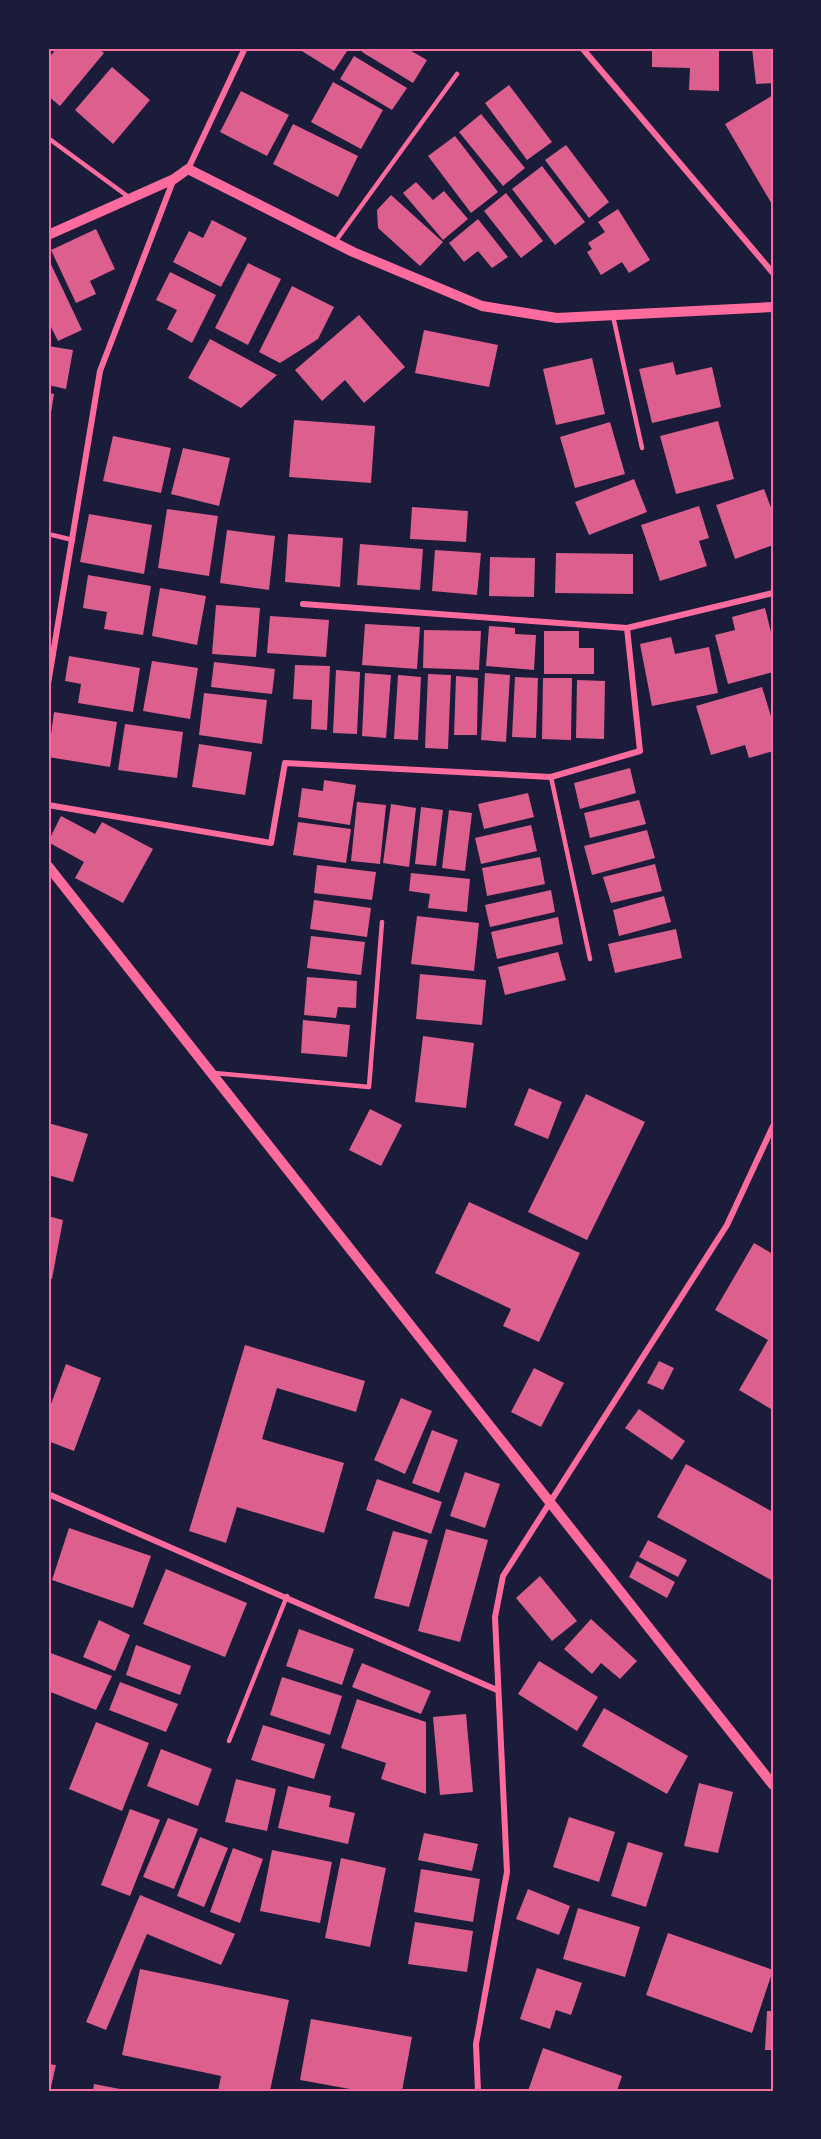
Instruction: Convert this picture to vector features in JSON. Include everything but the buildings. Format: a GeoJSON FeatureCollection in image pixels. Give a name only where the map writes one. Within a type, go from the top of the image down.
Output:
{"type":"FeatureCollection","features":[{"type":"Feature","properties":{"kind":"street"},"geometry":{"type":"LineString","coordinates":[[48,235],[174,179],[188,169],[245,48]]}},
{"type":"Feature","properties":{"kind":"street"},"geometry":{"type":"LineString","coordinates":[[582,48],[773,273]]}},
{"type":"Feature","properties":{"kind":"street"},"geometry":{"type":"LineString","coordinates":[[188,169],[335,242],[482,306],[557,318],[773,308]]}},
{"type":"Feature","properties":{"kind":"street"},"geometry":{"type":"LineString","coordinates":[[48,684],[100,371],[174,179]]}},
{"type":"Feature","properties":{"kind":"street"},"geometry":{"type":"LineString","coordinates":[[303,604],[627,628],[773,593]]}},
{"type":"Feature","properties":{"kind":"street"},"geometry":{"type":"LineString","coordinates":[[48,805],[271,843],[285,762],[551,777],[640,751],[627,628]]}},
{"type":"Feature","properties":{"kind":"street"},"geometry":{"type":"LineString","coordinates":[[48,866],[773,1785]]}},
{"type":"Feature","properties":{"kind":"street"},"geometry":{"type":"LineString","coordinates":[[478,2091],[476,2044],[507,1872],[495,1617],[503,1576],[727,1225],[773,1126]]}},
{"type":"Feature","properties":{"kind":"street"},"geometry":{"type":"LineString","coordinates":[[48,1494],[287,1596],[497,1690]]}},
{"type":"Feature","properties":{"kind":"lane"},"geometry":{"type":"LineString","coordinates":[[335,242],[457,74]]}},
{"type":"Feature","properties":{"kind":"lane"},"geometry":{"type":"LineString","coordinates":[[48,138],[130,198]]}},
{"type":"Feature","properties":{"kind":"lane"},"geometry":{"type":"LineString","coordinates":[[613,316],[642,448]]}},
{"type":"Feature","properties":{"kind":"lane"},"geometry":{"type":"LineString","coordinates":[[48,534],[73,540]]}},
{"type":"Feature","properties":{"kind":"lane"},"geometry":{"type":"LineString","coordinates":[[551,777],[590,959]]}},
{"type":"Feature","properties":{"kind":"lane"},"geometry":{"type":"LineString","coordinates":[[210,1072],[369,1087],[382,922]]}},
{"type":"Feature","properties":{"kind":"lane"},"geometry":{"type":"LineString","coordinates":[[229,1742],[287,1596]]}}]}
